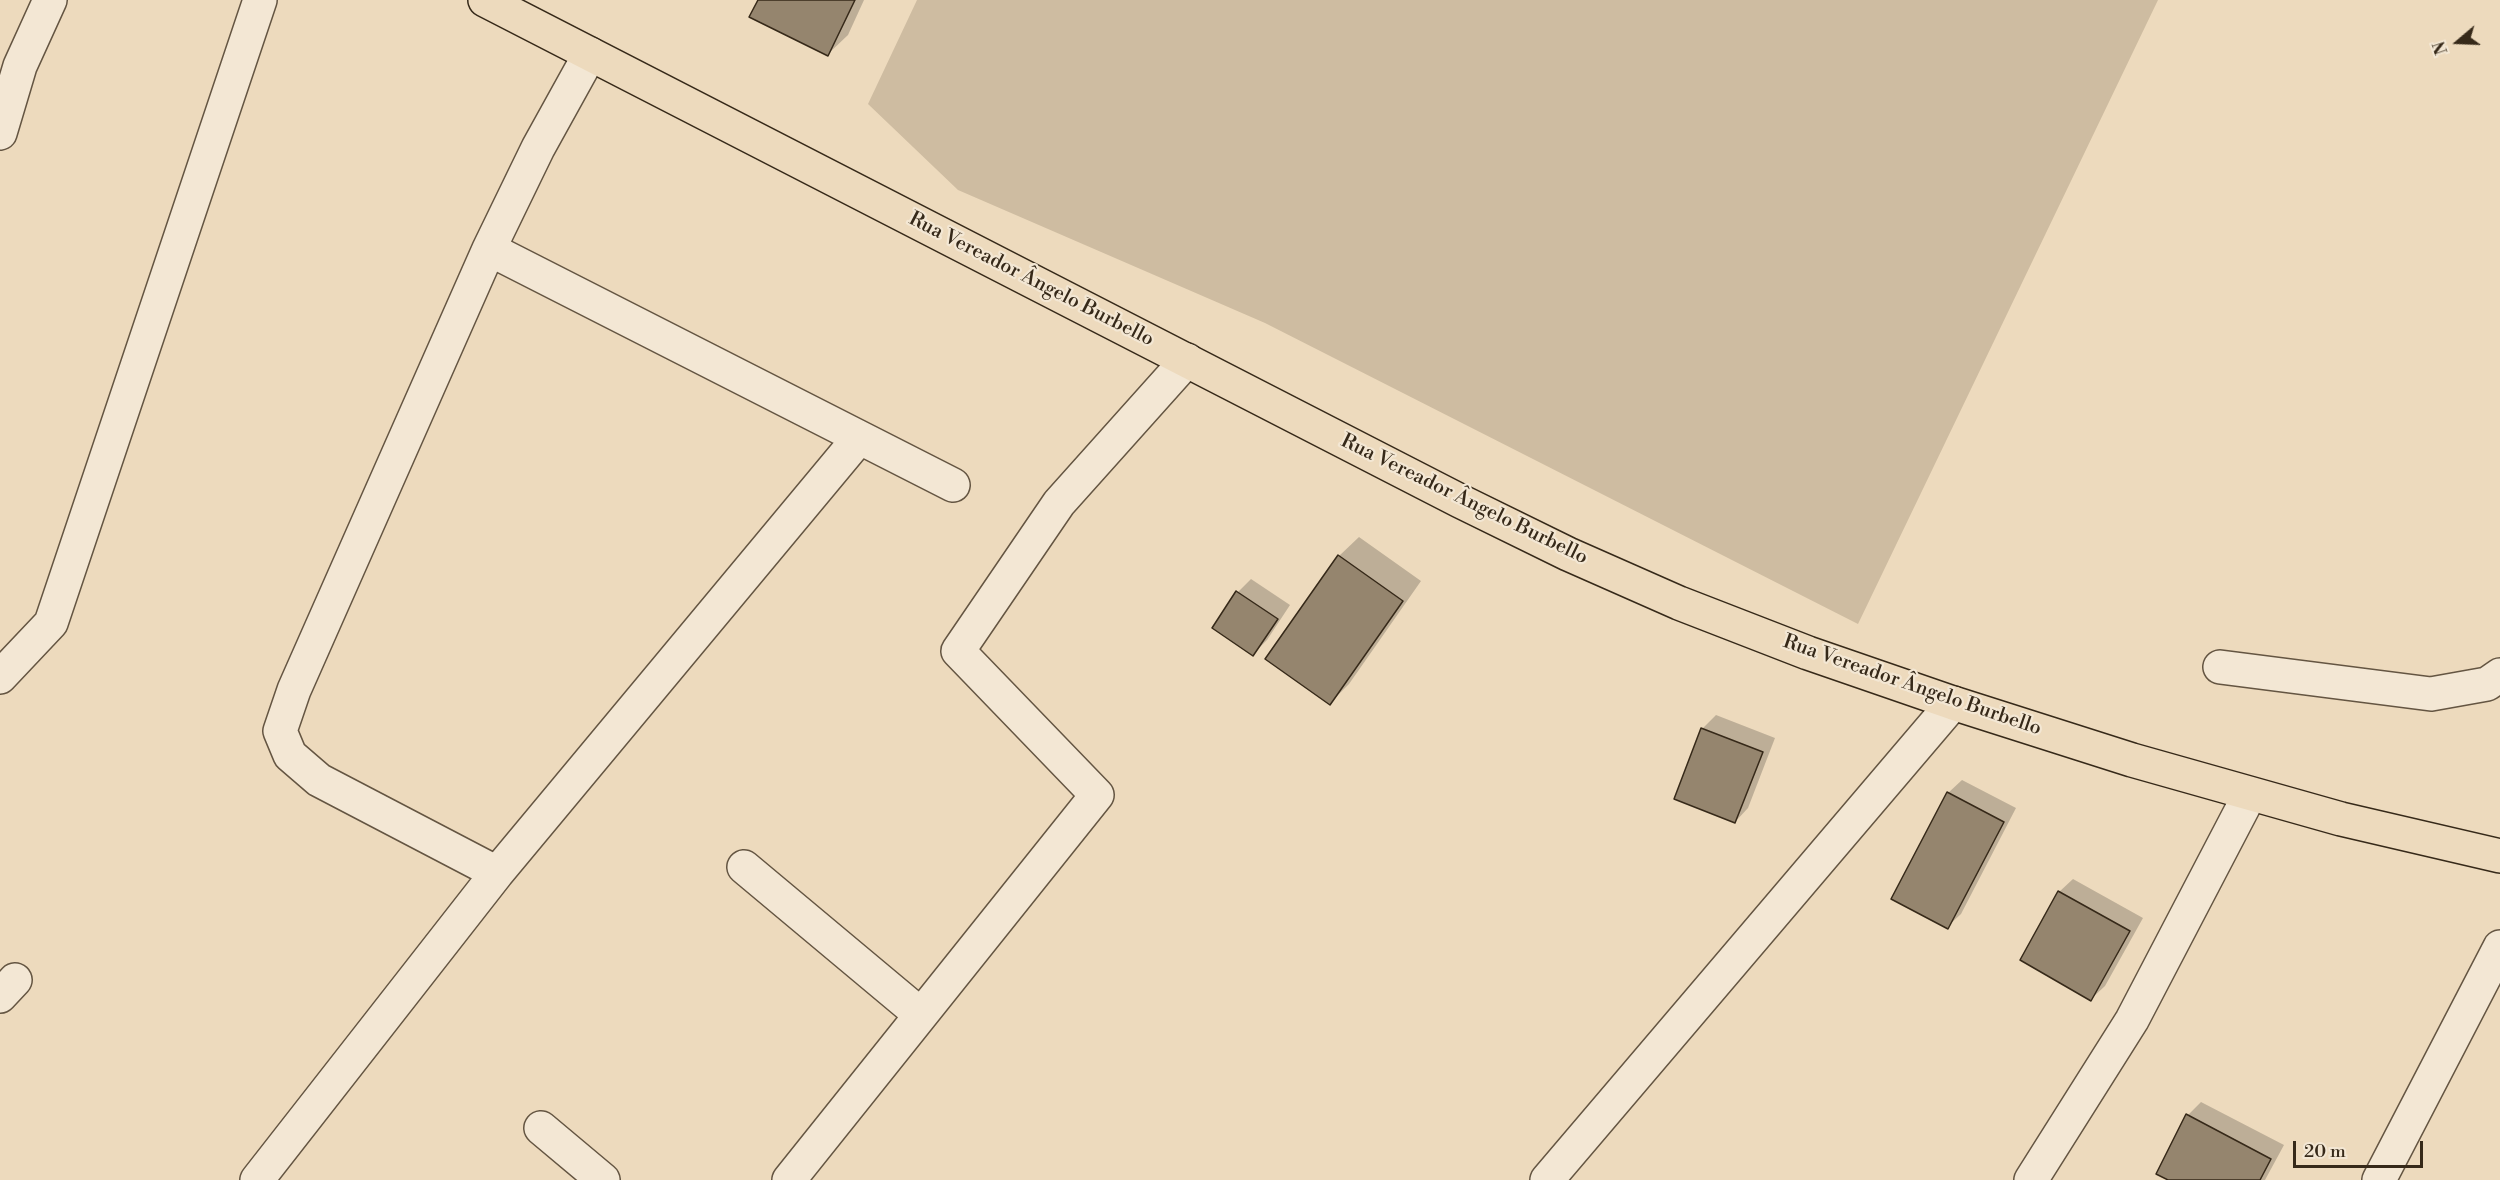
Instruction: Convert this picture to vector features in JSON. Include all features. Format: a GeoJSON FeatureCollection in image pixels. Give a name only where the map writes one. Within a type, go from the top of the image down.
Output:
{"type":"FeatureCollection","features":[{"type":"Feature","properties":{"kind":"main road","name":"Rua Vereador Ângelo Burbello"},"geometry":{"type":"LineString","coordinates":[[485,0],[1460,501],[1568,554],[1679,603],[1786,644],[1953,703],[2132,760],[2352,822],[2500,856]]}},
{"type":"Feature","properties":{"kind":"street"},"geometry":{"type":"LineString","coordinates":[[0,133],[20,66],[50,0]]}},
{"type":"Feature","properties":{"kind":"street"},"geometry":{"type":"LineString","coordinates":[[0,677],[51,623],[260,0]]}},
{"type":"Feature","properties":{"kind":"street"},"geometry":{"type":"LineString","coordinates":[[497,873],[319,780],[290,754],[280,731],[294,690],[489,249],[538,148],[590,54]]}},
{"type":"Feature","properties":{"kind":"street"},"geometry":{"type":"LineString","coordinates":[[489,249],[953,485]]}},
{"type":"Feature","properties":{"kind":"street"},"geometry":{"type":"LineString","coordinates":[[789,1180],[1097,795],[958,651],[1059,503],[1187,360]]}},
{"type":"Feature","properties":{"kind":"street"},"geometry":{"type":"LineString","coordinates":[[257,1180],[497,873],[859,438]]}},
{"type":"Feature","properties":{"kind":"street"},"geometry":{"type":"LineString","coordinates":[[2220,667],[2431,694],[2487,684],[2500,675]]}},
{"type":"Feature","properties":{"kind":"street"},"geometry":{"type":"LineString","coordinates":[[1547,1180],[1953,703]]}},
{"type":"Feature","properties":{"kind":"street"},"geometry":{"type":"LineString","coordinates":[[2031,1180],[2132,1020],[2250,794]]}},
{"type":"Feature","properties":{"kind":"street"},"geometry":{"type":"LineString","coordinates":[[744,867],[921,1015]]}},
{"type":"Feature","properties":{"kind":"street"},"geometry":{"type":"LineString","coordinates":[[2379,1180],[2500,947]]}},
{"type":"Feature","properties":{"kind":"street"},"geometry":{"type":"LineString","coordinates":[[542,1128],[603,1180]]}},
{"type":"Feature","properties":{"kind":"shaded area"},"geometry":{"type":"Polygon","coordinates":[[[917,0],[2158,0],[1858,624],[1265,323],[958,190],[868,104],[917,0]]]}},
{"type":"Feature","properties":{"kind":"building"},"geometry":{"type":"Polygon","coordinates":[[[758,0],[855,0],[828,56],[749,17],[758,0]]]}},
{"type":"Feature","properties":{"kind":"building"},"geometry":{"type":"Polygon","coordinates":[[[1338,555],[1403,601],[1330,705],[1265,659],[1338,555]]]}},
{"type":"Feature","properties":{"kind":"building"},"geometry":{"type":"Polygon","coordinates":[[[1236,591],[1278,619],[1253,656],[1212,628],[1236,591]]]}},
{"type":"Feature","properties":{"kind":"building"},"geometry":{"type":"Polygon","coordinates":[[[1701,728],[1763,752],[1735,823],[1674,799],[1701,728]]]}},
{"type":"Feature","properties":{"kind":"building"},"geometry":{"type":"Polygon","coordinates":[[[1947,792],[2004,822],[1948,929],[1891,899],[1947,792]]]}},
{"type":"Feature","properties":{"kind":"building"},"geometry":{"type":"Polygon","coordinates":[[[2058,891],[2130,931],[2091,1001],[2020,960],[2058,891]]]}},
{"type":"Feature","properties":{"kind":"building"},"geometry":{"type":"Polygon","coordinates":[[[2186,1114],[2271,1159],[2260,1180],[2168,1180],[2156,1174],[2186,1114]]]}}]}
